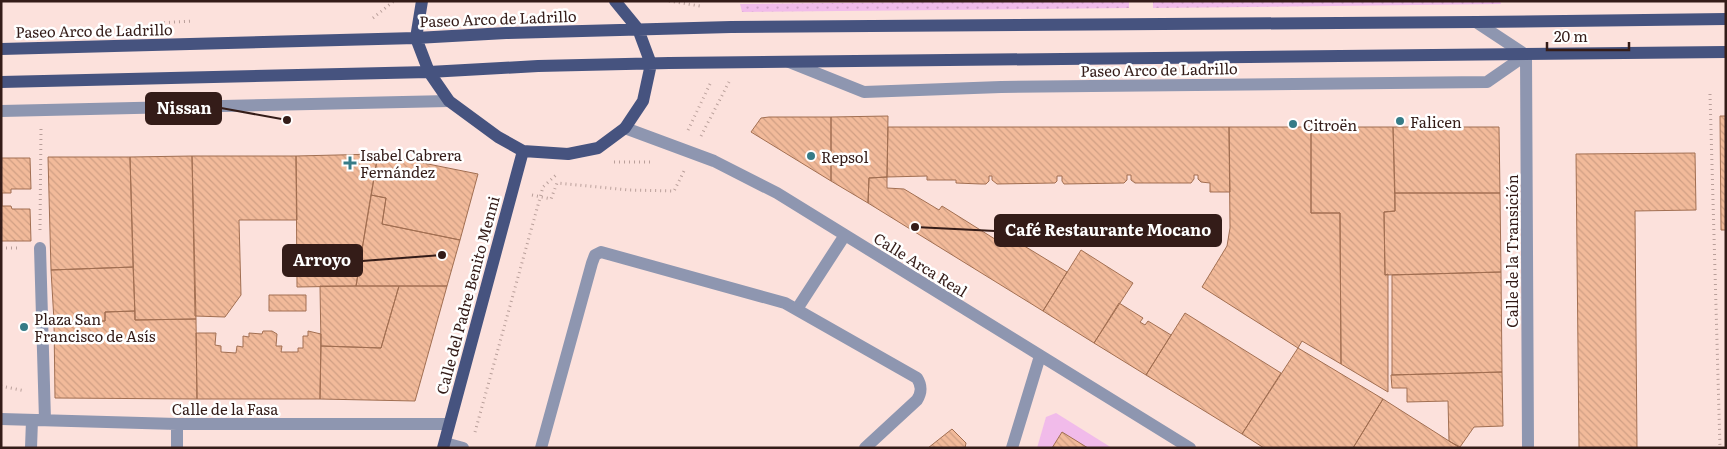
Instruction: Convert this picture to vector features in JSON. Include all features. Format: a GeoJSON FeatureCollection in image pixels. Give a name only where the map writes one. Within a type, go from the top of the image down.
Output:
{"type":"FeatureCollection","features":[{"type":"Feature","properties":{"kind":"main road"},"geometry":{"type":"LineString","coordinates":[[422,1],[416,38],[429,72],[449,101],[498,137],[523,151],[568,154],[598,148],[625,128],[643,101],[651,64],[638,29],[615,1]]}},
{"type":"Feature","properties":{"kind":"main road","name":"Paseo Arco de Ladrillo"},"geometry":{"type":"LineString","coordinates":[[1,49],[416,38],[638,29],[1726,19]]}},
{"type":"Feature","properties":{"kind":"main road","name":"Paseo Arco de Ladrillo"},"geometry":{"type":"LineString","coordinates":[[1,82],[429,72],[538,66],[651,64],[1726,52]]}},
{"type":"Feature","properties":{"kind":"main road","name":"Calle del Padre Benito Menni"},"geometry":{"type":"LineString","coordinates":[[444,445],[523,151]]}},
{"type":"Feature","properties":{"kind":"street"},"geometry":{"type":"LineString","coordinates":[[1476,22],[1526,55]]}},
{"type":"Feature","properties":{"kind":"street","name":"Paseo Arco de Ladrillo"},"geometry":{"type":"LineString","coordinates":[[789,62],[864,92],[1000,88],[1486,82],[1526,55]]}},
{"type":"Feature","properties":{"kind":"street","name":"Calle de la Transición"},"geometry":{"type":"LineString","coordinates":[[1526,55],[1528,448]]}},
{"type":"Feature","properties":{"kind":"street"},"geometry":{"type":"LineString","coordinates":[[1,111],[449,101]]}},
{"type":"Feature","properties":{"kind":"street","name":"Calle Arca Real"},"geometry":{"type":"LineString","coordinates":[[625,128],[714,161],[777,193],[1190,448]]}},
{"type":"Feature","properties":{"kind":"street"},"geometry":{"type":"LineString","coordinates":[[796,309],[845,235]]}},
{"type":"Feature","properties":{"kind":"street"},"geometry":{"type":"LineString","coordinates":[[31,448],[38,420],[40,248]]}},
{"type":"Feature","properties":{"kind":"street"},"geometry":{"type":"LineString","coordinates":[[541,448],[595,255],[601,252],[785,303],[917,378],[921,384],[921,393],[917,400],[865,448]]}},
{"type":"Feature","properties":{"kind":"street"},"geometry":{"type":"LineString","coordinates":[[1012,448],[1040,356]]}},
{"type":"Feature","properties":{"kind":"street","name":"Calle de la Fasa"},"geometry":{"type":"LineString","coordinates":[[1,419],[177,424],[449,424]]}},
{"type":"Feature","properties":{"kind":"street"},"geometry":{"type":"LineString","coordinates":[[177,424],[177,448]]}},
{"type":"Feature","properties":{"kind":"street"},"geometry":{"type":"LineString","coordinates":[[444,445],[463,448]]}},
{"type":"Feature","properties":{"kind":"path"},"geometry":{"type":"LineString","coordinates":[[669,1],[711,6],[708,28]]}},
{"type":"Feature","properties":{"kind":"path"},"geometry":{"type":"LineString","coordinates":[[612,162],[661,162],[679,149],[712,81],[710,63]]}},
{"type":"Feature","properties":{"kind":"path"},"geometry":{"type":"LineString","coordinates":[[1710,94],[1720,448]]}},
{"type":"Feature","properties":{"kind":"path"},"geometry":{"type":"LineString","coordinates":[[40,248],[41,146]]}},
{"type":"Feature","properties":{"kind":"path"},"geometry":{"type":"LineString","coordinates":[[473,438],[543,187],[559,172]]}},
{"type":"Feature","properties":{"kind":"shaded area"},"geometry":{"type":"Polygon","coordinates":[[[1129,1],[1129,8],[742,12],[740,4],[1129,1]]]}},
{"type":"Feature","properties":{"kind":"shaded area"},"geometry":{"type":"Polygon","coordinates":[[[1153,1],[1500,1],[1501,4],[1153,8],[1153,1]]]}},
{"type":"Feature","properties":{"kind":"shaded area"},"geometry":{"type":"Polygon","coordinates":[[[1056,413],[1112,448],[1037,448],[1046,417],[1056,413]]]}},
{"type":"Feature","properties":{"kind":"building"},"geometry":{"type":"Polygon","coordinates":[[[888,116],[887,177],[869,178],[868,203],[831,181],[831,117],[888,116]]]}},
{"type":"Feature","properties":{"kind":"building"},"geometry":{"type":"Polygon","coordinates":[[[1720,116],[1726,116],[1726,230],[1721,230],[1720,116]]]}},
{"type":"Feature","properties":{"kind":"building","name":"Repsol"},"geometry":{"type":"Polygon","coordinates":[[[831,117],[831,181],[751,132],[761,118],[831,117]]]}},
{"type":"Feature","properties":{"kind":"building"},"geometry":{"type":"Polygon","coordinates":[[[888,127],[1229,127],[1230,192],[1210,192],[1210,183],[1201,182],[1198,179],[1198,175],[1194,175],[1191,183],[1135,183],[1131,180],[1131,175],[1127,175],[1127,180],[1124,183],[1064,184],[1062,176],[1057,176],[1055,183],[997,184],[992,180],[992,176],[989,176],[989,181],[986,184],[956,183],[956,180],[927,180],[927,176],[887,177],[888,127]]]}},
{"type":"Feature","properties":{"kind":"building"},"geometry":{"type":"Polygon","coordinates":[[[1229,127],[1311,127],[1311,213],[1340,213],[1341,364],[1302,341],[1298,348],[1202,287],[1227,246],[1230,228],[1229,127]]]}},
{"type":"Feature","properties":{"kind":"building"},"geometry":{"type":"Polygon","coordinates":[[[1311,127],[1393,127],[1395,211],[1384,212],[1385,275],[1388,274],[1388,392],[1341,364],[1340,213],[1311,213],[1311,127]]]}},
{"type":"Feature","properties":{"kind":"building"},"geometry":{"type":"Polygon","coordinates":[[[1393,127],[1499,127],[1500,193],[1395,193],[1393,127]]]}},
{"type":"Feature","properties":{"kind":"building"},"geometry":{"type":"Polygon","coordinates":[[[1695,153],[1696,210],[1635,211],[1637,448],[1579,448],[1576,154],[1695,153]]]}},
{"type":"Feature","properties":{"kind":"building"},"geometry":{"type":"Polygon","coordinates":[[[378,154],[478,174],[460,240],[382,224],[386,198],[371,195],[378,154]]]}},
{"type":"Feature","properties":{"kind":"building"},"geometry":{"type":"Polygon","coordinates":[[[378,154],[356,286],[297,287],[296,156],[378,154]]]}},
{"type":"Feature","properties":{"kind":"building"},"geometry":{"type":"Polygon","coordinates":[[[192,156],[296,156],[297,220],[239,220],[241,295],[225,317],[195,316],[192,156]]]}},
{"type":"Feature","properties":{"kind":"building"},"geometry":{"type":"Polygon","coordinates":[[[192,156],[196,319],[135,320],[130,157],[192,156]]]}},
{"type":"Feature","properties":{"kind":"building"},"geometry":{"type":"Polygon","coordinates":[[[48,157],[130,157],[133,267],[51,270],[48,157]]]}},
{"type":"Feature","properties":{"kind":"building"},"geometry":{"type":"Polygon","coordinates":[[[1,158],[30,158],[31,189],[11,189],[11,193],[2,193],[2,206],[11,206],[12,209],[30,209],[31,241],[1,241],[1,158]]]}},
{"type":"Feature","properties":{"kind":"building"},"geometry":{"type":"Polygon","coordinates":[[[887,177],[887,188],[904,189],[939,210],[942,206],[998,241],[1003,233],[1067,272],[1043,311],[868,203],[869,178],[887,177]]]}},
{"type":"Feature","properties":{"kind":"building"},"geometry":{"type":"Polygon","coordinates":[[[1395,193],[1500,193],[1501,272],[1385,275],[1384,212],[1395,211],[1395,193]]]}},
{"type":"Feature","properties":{"kind":"building"},"geometry":{"type":"Polygon","coordinates":[[[371,195],[386,198],[382,224],[460,240],[447,286],[356,286],[371,195]]]}},
{"type":"Feature","properties":{"kind":"building"},"geometry":{"type":"Polygon","coordinates":[[[1081,250],[1133,283],[1094,343],[1043,311],[1081,250]]]}},
{"type":"Feature","properties":{"kind":"building"},"geometry":{"type":"Polygon","coordinates":[[[133,267],[135,311],[105,312],[105,321],[54,321],[51,270],[133,267]]]}},
{"type":"Feature","properties":{"kind":"building"},"geometry":{"type":"Polygon","coordinates":[[[1501,272],[1502,372],[1392,375],[1392,275],[1501,272]]]}},
{"type":"Feature","properties":{"kind":"building"},"geometry":{"type":"Polygon","coordinates":[[[320,286],[399,286],[381,348],[321,346],[320,286]]]}},
{"type":"Feature","properties":{"kind":"building"},"geometry":{"type":"Polygon","coordinates":[[[399,286],[447,286],[415,401],[320,399],[321,346],[381,348],[399,286]]]}},
{"type":"Feature","properties":{"kind":"building"},"geometry":{"type":"Polygon","coordinates":[[[269,295],[306,295],[306,311],[269,311],[269,295]]]}},
{"type":"Feature","properties":{"kind":"building"},"geometry":{"type":"Polygon","coordinates":[[[1119,303],[1143,318],[1140,322],[1145,325],[1148,321],[1171,335],[1146,375],[1094,343],[1119,303]]]}},
{"type":"Feature","properties":{"kind":"building"},"geometry":{"type":"Polygon","coordinates":[[[135,311],[135,320],[196,319],[197,399],[55,398],[54,321],[105,321],[105,312],[135,311]]]}},
{"type":"Feature","properties":{"kind":"building"},"geometry":{"type":"Polygon","coordinates":[[[1185,313],[1281,373],[1242,434],[1146,375],[1185,313]]]}},
{"type":"Feature","properties":{"kind":"building"},"geometry":{"type":"Polygon","coordinates":[[[263,331],[272,331],[277,334],[276,346],[282,346],[281,352],[298,352],[298,348],[303,348],[303,336],[308,336],[308,331],[321,334],[320,399],[197,399],[196,333],[216,333],[215,345],[221,346],[221,352],[236,353],[237,346],[243,347],[243,336],[249,337],[249,333],[262,334],[263,331]]]}},
{"type":"Feature","properties":{"kind":"building"},"geometry":{"type":"Polygon","coordinates":[[[1298,348],[1383,399],[1353,448],[1264,448],[1242,434],[1298,348]]]}},
{"type":"Feature","properties":{"kind":"building"},"geometry":{"type":"Polygon","coordinates":[[[1502,372],[1503,426],[1474,427],[1460,447],[1449,441],[1448,401],[1407,402],[1407,388],[1392,388],[1391,375],[1502,372]]]}},
{"type":"Feature","properties":{"kind":"building"},"geometry":{"type":"Polygon","coordinates":[[[1383,399],[1460,448],[1353,448],[1383,399]]]}},
{"type":"Feature","properties":{"kind":"building"},"geometry":{"type":"Polygon","coordinates":[[[952,429],[966,443],[965,448],[928,448],[952,429]]]}},
{"type":"Feature","properties":{"kind":"building"},"geometry":{"type":"Polygon","coordinates":[[[1062,432],[1088,448],[1052,448],[1062,432]]]}},
{"type":"Feature","properties":{"kind":"place","name":"Nissan"},"geometry":{"type":"Point","coordinates":[287,120]}},
{"type":"Feature","properties":{"kind":"place","name":"Falicen"},"geometry":{"type":"Point","coordinates":[1400,121]}},
{"type":"Feature","properties":{"kind":"place","name":"Citroën"},"geometry":{"type":"Point","coordinates":[1293,124]}},
{"type":"Feature","properties":{"kind":"place","name":"Repsol"},"geometry":{"type":"Point","coordinates":[811,156]}},
{"type":"Feature","properties":{"kind":"place","name":"Isabel Cabrera Fernández"},"geometry":{"type":"Point","coordinates":[350,163]}},
{"type":"Feature","properties":{"kind":"place","name":"Café Restaurante Mocano"},"geometry":{"type":"Point","coordinates":[915,227]}},
{"type":"Feature","properties":{"kind":"place","name":"Arroyo"},"geometry":{"type":"Point","coordinates":[442,255]}},
{"type":"Feature","properties":{"kind":"place","name":"Plaza San Francisco de Asís"},"geometry":{"type":"Point","coordinates":[24,327]}}]}
